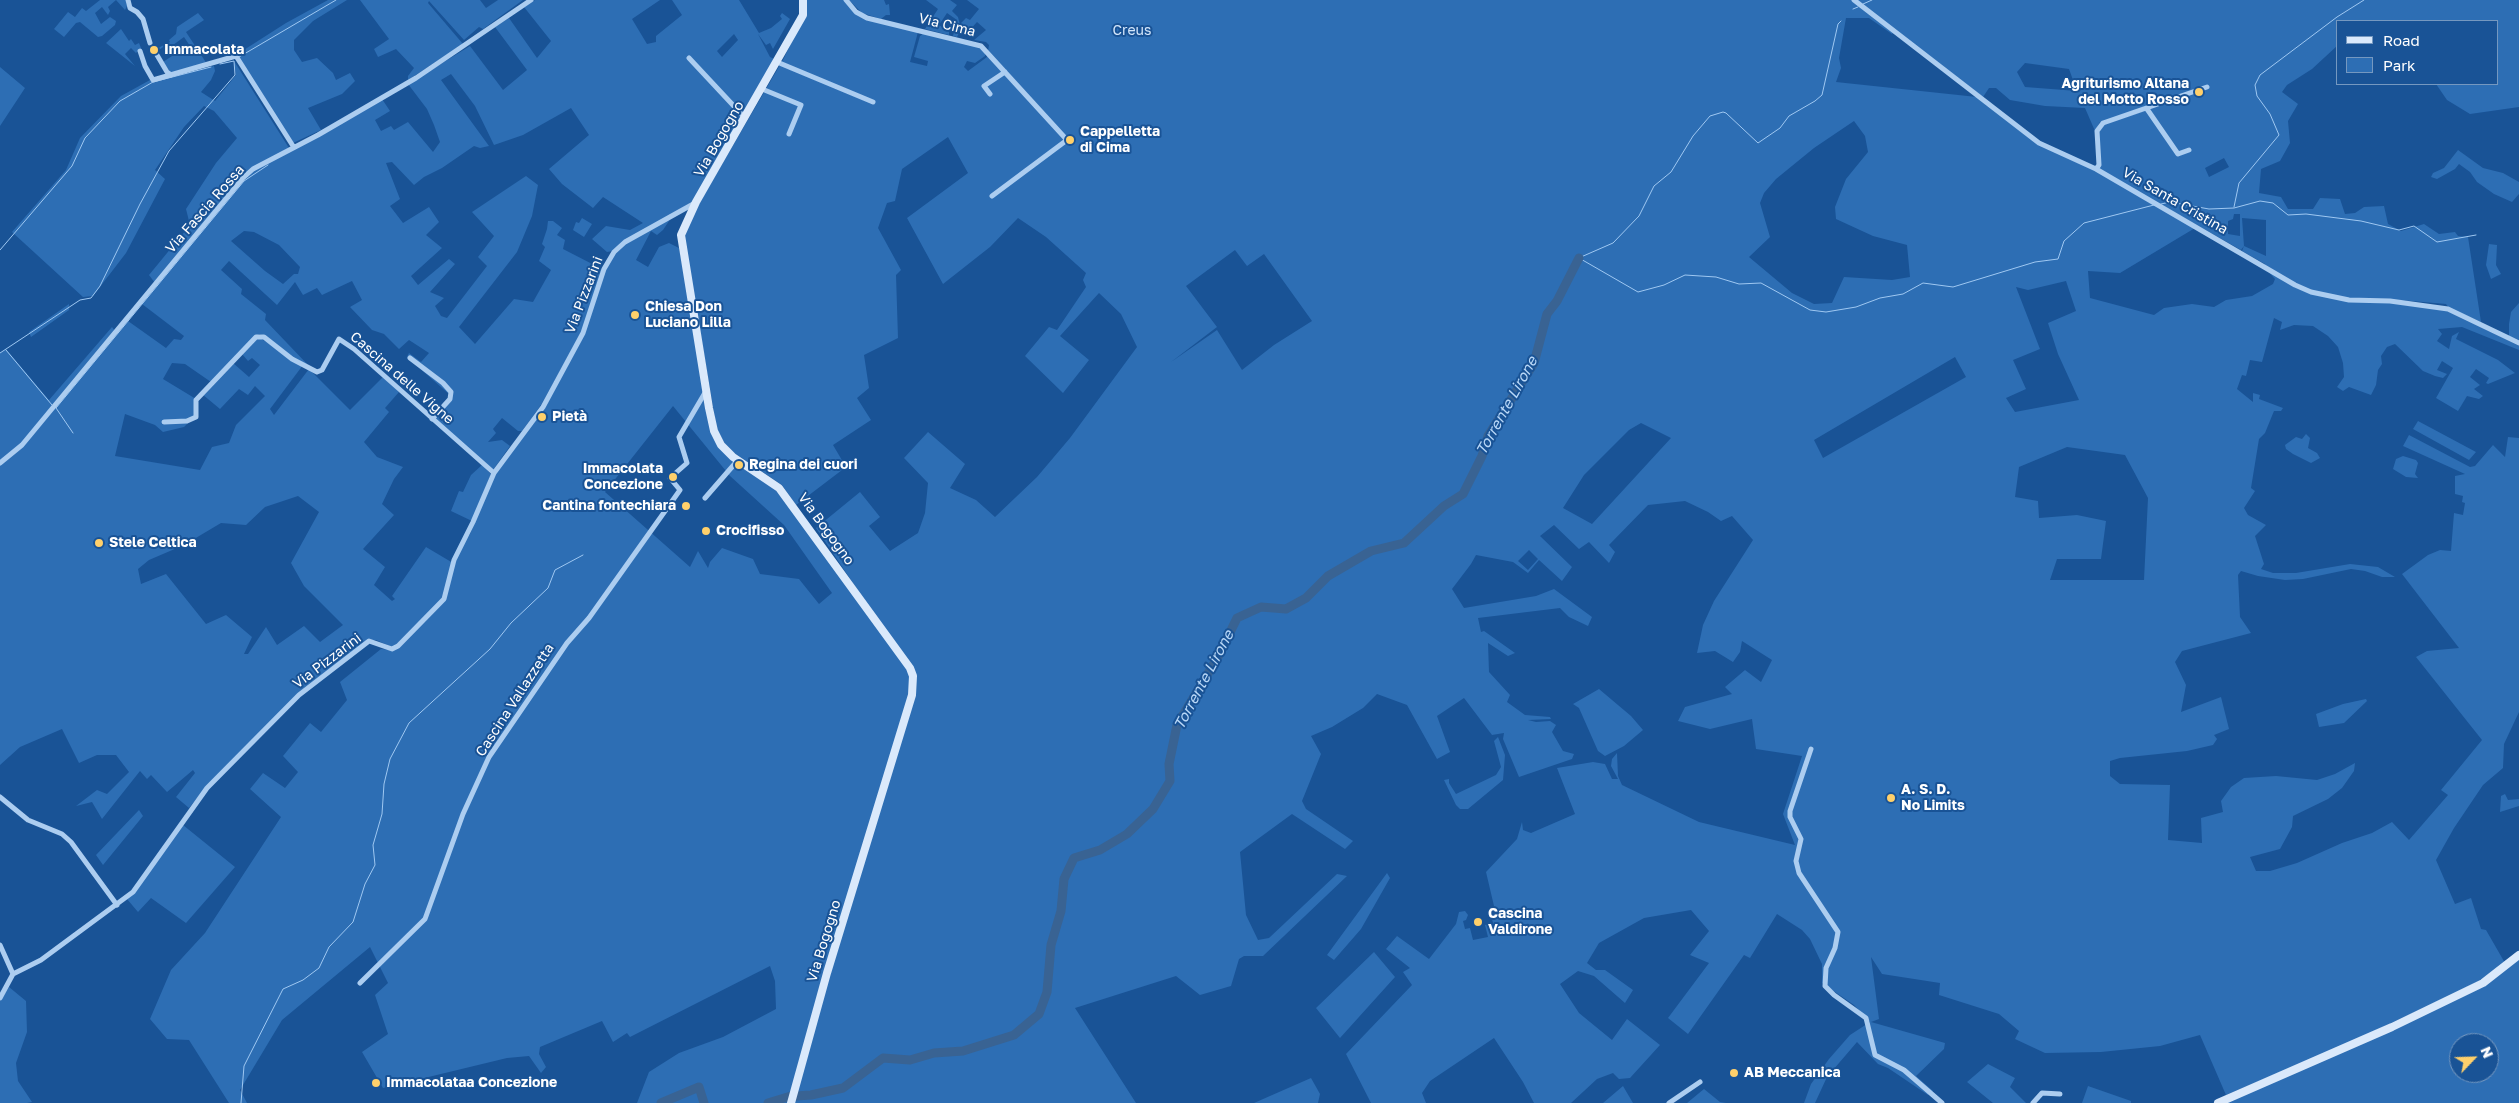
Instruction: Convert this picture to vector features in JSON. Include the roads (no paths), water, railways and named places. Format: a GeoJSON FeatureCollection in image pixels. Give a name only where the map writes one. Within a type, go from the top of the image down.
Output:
{"type":"FeatureCollection","features":[{"type":"Feature","properties":{"kind":"main road","name":"Via Bogogno"},"geometry":{"type":"LineString","coordinates":[[791,1103],[827,973],[912,695],[913,676],[910,668],[779,488],[738,460],[721,445],[714,431],[681,235],[696,202],[803,15],[803,0]]}},
{"type":"Feature","properties":{"kind":"main road"},"geometry":{"type":"LineString","coordinates":[[2218,1103],[2392,1027],[2483,983],[2519,954]]}},
{"type":"Feature","properties":{"kind":"street"},"geometry":{"type":"LineString","coordinates":[[128,0],[130,8],[143,19],[150,43]]}},
{"type":"Feature","properties":{"kind":"street","name":"Via Fascia Rossa"},"geometry":{"type":"LineString","coordinates":[[0,463],[6,460],[28,438],[243,178],[253,169],[293,146],[318,135],[416,78],[531,0]]}},
{"type":"Feature","properties":{"kind":"street","name":"Via Cima"},"geometry":{"type":"LineString","coordinates":[[846,0],[856,12],[868,18],[981,46],[1067,140],[992,196]]}},
{"type":"Feature","properties":{"kind":"street","name":"Via Santa Cristina"},"geometry":{"type":"LineString","coordinates":[[1854,0],[2039,143],[2096,169],[2295,285],[2311,292],[2349,300],[2390,301],[2448,308],[2519,343]]}},
{"type":"Feature","properties":{"kind":"street"},"geometry":{"type":"LineString","coordinates":[[154,50],[166,72],[171,75]]}},
{"type":"Feature","properties":{"kind":"street"},"geometry":{"type":"LineString","coordinates":[[140,51],[145,66],[154,80],[236,56],[293,146]]}},
{"type":"Feature","properties":{"kind":"street"},"geometry":{"type":"LineString","coordinates":[[689,58],[745,118]]}},
{"type":"Feature","properties":{"kind":"street"},"geometry":{"type":"LineString","coordinates":[[777,62],[873,102]]}},
{"type":"Feature","properties":{"kind":"street"},"geometry":{"type":"LineString","coordinates":[[990,94],[984,86],[1005,72]]}},
{"type":"Feature","properties":{"kind":"street"},"geometry":{"type":"LineString","coordinates":[[2096,169],[2099,165],[2097,131],[2103,123],[2207,87]]}},
{"type":"Feature","properties":{"kind":"street"},"geometry":{"type":"LineString","coordinates":[[762,89],[801,105],[789,134]]}},
{"type":"Feature","properties":{"kind":"street"},"geometry":{"type":"LineString","coordinates":[[2147,109],[2178,154],[2189,150]]}},
{"type":"Feature","properties":{"kind":"street","name":"Via Pizzarini"},"geometry":{"type":"LineString","coordinates":[[13,974],[41,960],[133,892],[207,788],[299,695],[370,641],[392,649],[398,646],[444,599],[457,554],[474,522],[494,473],[543,407],[582,335],[604,269],[614,252],[625,242],[696,202]]}},
{"type":"Feature","properties":{"kind":"street","name":"Cascina delle Vigne"},"geometry":{"type":"LineString","coordinates":[[164,422],[187,421],[196,417],[196,400],[256,337],[264,337],[301,363],[319,372],[339,339],[354,349],[494,473]]}},
{"type":"Feature","properties":{"kind":"street"},"geometry":{"type":"LineString","coordinates":[[410,358],[444,384],[451,392],[450,399],[432,419]]}},
{"type":"Feature","properties":{"kind":"street","name":"Cascina Vallazzetta"},"geometry":{"type":"LineString","coordinates":[[360,983],[425,919],[462,814],[489,757],[567,642],[589,618],[680,489],[670,478],[687,463],[679,437],[707,391]]}},
{"type":"Feature","properties":{"kind":"street"},"geometry":{"type":"LineString","coordinates":[[705,498],[738,460]]}},
{"type":"Feature","properties":{"kind":"street"},"geometry":{"type":"LineString","coordinates":[[1811,749],[1790,811],[1790,818],[1801,839],[1796,861],[1805,885],[1838,932],[1837,944],[1824,975],[1828,990],[1866,1018],[1875,1055],[1904,1070],[1942,1103]]}},
{"type":"Feature","properties":{"kind":"street"},"geometry":{"type":"LineString","coordinates":[[0,798],[28,820],[62,834],[71,842],[117,905]]}},
{"type":"Feature","properties":{"kind":"street"},"geometry":{"type":"LineString","coordinates":[[0,945],[13,974],[0,998]]}},
{"type":"Feature","properties":{"kind":"street"},"geometry":{"type":"LineString","coordinates":[[1669,1103],[1700,1082]]}},
{"type":"Feature","properties":{"kind":"street"},"geometry":{"type":"LineString","coordinates":[[2033,1103],[2042,1093],[2060,1094]]}},
{"type":"Feature","properties":{"kind":"waterway"},"geometry":{"type":"LineString","coordinates":[[239,57],[336,0]]}},
{"type":"Feature","properties":{"kind":"waterway"},"geometry":{"type":"LineString","coordinates":[[1863,4],[1872,0]]}},
{"type":"Feature","properties":{"kind":"waterway","name":"Torrente Lirone"},"geometry":{"type":"LineString","coordinates":[[2234,207],[2239,183],[2279,135],[2270,114],[2257,96],[2255,85],[2260,75],[2337,17],[2364,0]]}},
{"type":"Feature","properties":{"kind":"waterway"},"geometry":{"type":"LineString","coordinates":[[1853,9],[1858,7]]}},
{"type":"Feature","properties":{"kind":"waterway"},"geometry":{"type":"LineString","coordinates":[[1581,257],[1613,243],[1639,216],[1654,186],[1671,172],[1693,136],[1710,116],[1723,112],[1726,113],[1758,143],[1780,128],[1789,116],[1822,95],[1838,24],[1841,21]]}},
{"type":"Feature","properties":{"kind":"waterway"},"geometry":{"type":"LineString","coordinates":[[0,353],[80,300],[91,298],[100,286],[140,204],[169,151],[235,75],[234,61],[220,64]]}},
{"type":"Feature","properties":{"kind":"waterway"},"geometry":{"type":"LineString","coordinates":[[0,250],[72,166],[85,138],[120,101],[153,82],[211,67]]}},
{"type":"Feature","properties":{"kind":"waterway"},"geometry":{"type":"LineString","coordinates":[[73,433],[56,408],[244,181],[268,165]]}},
{"type":"Feature","properties":{"kind":"waterway"},"geometry":{"type":"LineString","coordinates":[[2161,204],[2170,202],[2209,209],[2234,208],[2260,201],[2273,203],[2288,215],[2306,214],[2361,221],[2399,230],[2414,226],[2437,242],[2476,235]]}},
{"type":"Feature","properties":{"kind":"waterway","name":"Torrente Lirone"},"geometry":{"type":"LineString","coordinates":[[1579,258],[1638,292],[1664,285],[1685,275],[1716,277],[1739,284],[1761,283],[1810,310],[1826,312],[1856,307],[1880,298],[1903,294],[1923,283],[1953,287],[2035,262],[2058,259],[2064,241],[2084,223],[2154,205]]}},
{"type":"Feature","properties":{"kind":"waterway","name":"Torrente Lirone"},"geometry":{"type":"LineString","coordinates":[[796,1096],[811,1095],[843,1088],[883,1058],[910,1060],[934,1053],[963,1051],[1014,1035],[1039,1014],[1047,992],[1051,945],[1061,911],[1064,879],[1074,858],[1100,850],[1127,834],[1153,809],[1170,781],[1169,764],[1177,725],[1219,655],[1237,618],[1261,607],[1286,609],[1306,598],[1328,576],[1371,551],[1404,543],[1444,506],[1463,494],[1482,456],[1488,436],[1534,363],[1547,314],[1557,301],[1579,258]]}},
{"type":"Feature","properties":{"kind":"waterway"},"geometry":{"type":"LineString","coordinates":[[6,350],[52,405]]}},
{"type":"Feature","properties":{"kind":"waterway"},"geometry":{"type":"LineString","coordinates":[[241,1103],[244,1066],[283,989],[303,980],[319,968],[329,947],[353,922],[365,884],[375,865],[373,845],[382,814],[384,784],[390,759],[409,723],[490,649],[511,623],[548,588],[555,570],[583,555]]}},
{"type":"Feature","properties":{"kind":"waterway","name":"Torrente Lirone"},"geometry":{"type":"LineString","coordinates":[[661,1103],[699,1087],[704,1103]]}},
{"type":"Feature","properties":{"kind":"waterway","name":"Torrente Lirone"},"geometry":{"type":"LineString","coordinates":[[768,1103],[791,1096]]}},
{"type":"Feature","properties":{"kind":"place","name":"Immacolata"},"geometry":{"type":"Point","coordinates":[154,50]}},
{"type":"Feature","properties":{"kind":"place","name":"Agriturismo Altana del Motto Rosso"},"geometry":{"type":"Point","coordinates":[2199,92]}},
{"type":"Feature","properties":{"kind":"place","name":"Cappelletta di Cima"},"geometry":{"type":"Point","coordinates":[1070,140]}},
{"type":"Feature","properties":{"kind":"place","name":"Chiesa Don Luciano Lilla"},"geometry":{"type":"Point","coordinates":[635,315]}},
{"type":"Feature","properties":{"kind":"place","name":"Pietà"},"geometry":{"type":"Point","coordinates":[542,417]}},
{"type":"Feature","properties":{"kind":"place","name":"Regina dei cuori"},"geometry":{"type":"Point","coordinates":[739,465]}},
{"type":"Feature","properties":{"kind":"place","name":"Immacolata Concezione"},"geometry":{"type":"Point","coordinates":[673,477]}},
{"type":"Feature","properties":{"kind":"place","name":"Cantina fontechiara"},"geometry":{"type":"Point","coordinates":[686,506]}},
{"type":"Feature","properties":{"kind":"place","name":"Crocifisso"},"geometry":{"type":"Point","coordinates":[706,531]}},
{"type":"Feature","properties":{"kind":"place","name":"Stele Celtica"},"geometry":{"type":"Point","coordinates":[99,543]}},
{"type":"Feature","properties":{"kind":"place","name":"A. S. D. No Limits"},"geometry":{"type":"Point","coordinates":[1891,798]}},
{"type":"Feature","properties":{"kind":"place","name":"Cascina Valdirone"},"geometry":{"type":"Point","coordinates":[1478,922]}},
{"type":"Feature","properties":{"kind":"place","name":"AB Meccanica"},"geometry":{"type":"Point","coordinates":[1734,1073]}},
{"type":"Feature","properties":{"kind":"place","name":"Immacolataa Concezione"},"geometry":{"type":"Point","coordinates":[376,1083]}},
{"type":"Feature","properties":{"kind":"park label","name":"Creus"},"geometry":{"type":"Point","coordinates":[1132,31]}}]}
